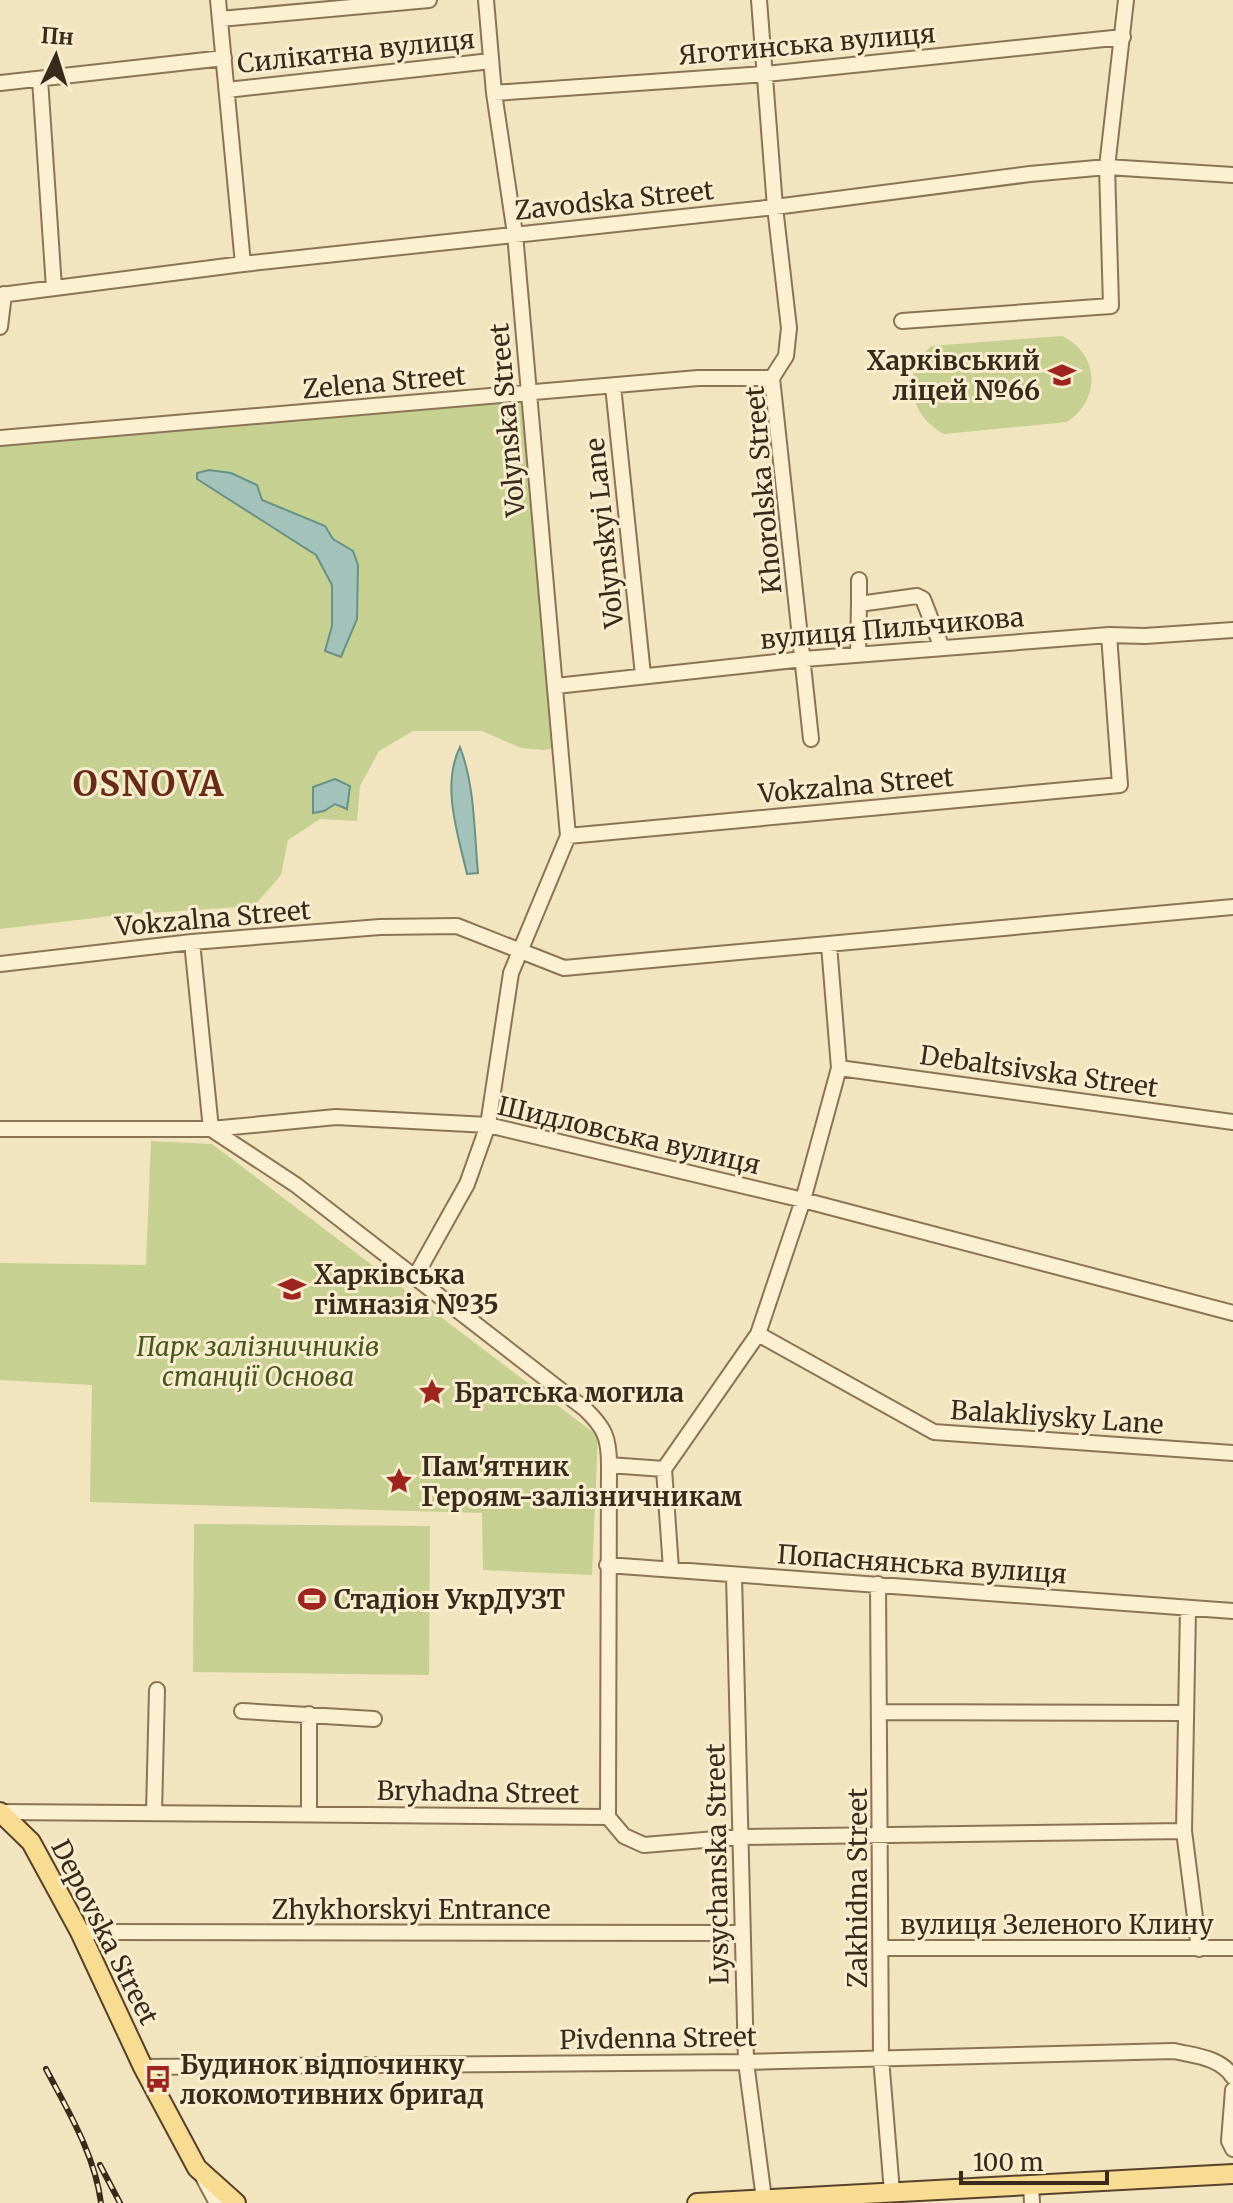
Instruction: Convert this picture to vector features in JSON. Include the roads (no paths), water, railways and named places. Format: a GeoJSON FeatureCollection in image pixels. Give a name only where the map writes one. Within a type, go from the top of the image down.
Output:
{"type":"FeatureCollection","features":[{"type":"Feature","properties":{"kind":"main road","name":"Depovska Street"},"geometry":{"type":"LineString","coordinates":[[1,1812],[31,1842],[80,1932],[143,2067],[197,2168],[236,2203]]}},
{"type":"Feature","properties":{"kind":"main road"},"geometry":{"type":"LineString","coordinates":[[697,2203],[892,2192],[1031,2194],[1233,2174]]}},
{"type":"Feature","properties":{"kind":"street"},"geometry":{"type":"LineString","coordinates":[[218,0],[243,264]]}},
{"type":"Feature","properties":{"kind":"street","name":"Силікатна вулиця"},"geometry":{"type":"LineString","coordinates":[[220,19],[429,0]]}},
{"type":"Feature","properties":{"kind":"street","name":"Volynska Street"},"geometry":{"type":"LineString","coordinates":[[486,0],[494,93],[515,234],[568,836]]}},
{"type":"Feature","properties":{"kind":"street","name":"Khorolska Street"},"geometry":{"type":"LineString","coordinates":[[759,0],[775,207],[789,328],[786,356],[772,378],[811,739]]}},
{"type":"Feature","properties":{"kind":"street"},"geometry":{"type":"LineString","coordinates":[[902,321],[1111,306],[1107,167],[1126,0]]}},
{"type":"Feature","properties":{"kind":"street","name":"Яготинська вулиця"},"geometry":{"type":"LineString","coordinates":[[494,93],[766,74],[1123,37]]}},
{"type":"Feature","properties":{"kind":"street","name":"Силікатна вулиця"},"geometry":{"type":"LineString","coordinates":[[0,83],[224,58]]}},
{"type":"Feature","properties":{"kind":"street","name":"Силікатна вулиця"},"geometry":{"type":"LineString","coordinates":[[227,90],[491,61]]}},
{"type":"Feature","properties":{"kind":"street"},"geometry":{"type":"LineString","coordinates":[[40,79],[54,288]]}},
{"type":"Feature","properties":{"kind":"street","name":"Zavodska Street"},"geometry":{"type":"LineString","coordinates":[[2,294],[243,264],[775,207],[1030,174],[1107,167],[1233,175]]}},
{"type":"Feature","properties":{"kind":"street"},"geometry":{"type":"LineString","coordinates":[[0,327],[2,294]]}},
{"type":"Feature","properties":{"kind":"street","name":"Zelena Street"},"geometry":{"type":"LineString","coordinates":[[0,438],[698,378],[772,378]]}},
{"type":"Feature","properties":{"kind":"street","name":"Volynskyi Lane"},"geometry":{"type":"LineString","coordinates":[[613,386],[643,675]]}},
{"type":"Feature","properties":{"kind":"street"},"geometry":{"type":"LineString","coordinates":[[858,654],[859,580]]}},
{"type":"Feature","properties":{"kind":"street"},"geometry":{"type":"LineString","coordinates":[[859,604],[917,596],[923,599],[942,648]]}},
{"type":"Feature","properties":{"kind":"street","name":"вулиця Пильчикова"},"geometry":{"type":"LineString","coordinates":[[556,686],[858,654],[1109,635],[1145,636],[1233,630]]}},
{"type":"Feature","properties":{"kind":"street","name":"Vokzalna Street"},"geometry":{"type":"LineString","coordinates":[[568,836],[1120,785],[1109,635]]}},
{"type":"Feature","properties":{"kind":"street"},"geometry":{"type":"LineString","coordinates":[[415,1277],[467,1184],[488,1125],[511,973],[568,836]]}},
{"type":"Feature","properties":{"kind":"street","name":"Vokzalna Street"},"geometry":{"type":"LineString","coordinates":[[0,964],[192,942],[380,927],[457,926],[564,968],[1233,907]]}},
{"type":"Feature","properties":{"kind":"street"},"geometry":{"type":"LineString","coordinates":[[192,942],[211,1129],[296,1185],[596,1420],[604,1430],[609,1447],[608,1817]]}},
{"type":"Feature","properties":{"kind":"street"},"geometry":{"type":"LineString","coordinates":[[671,1569],[664,1469],[758,1334],[803,1200],[839,1068],[829,945]]}},
{"type":"Feature","properties":{"kind":"street","name":"Debaltsivska Street"},"geometry":{"type":"LineString","coordinates":[[839,1068],[1233,1122]]}},
{"type":"Feature","properties":{"kind":"street","name":"Шидловська вулиця"},"geometry":{"type":"LineString","coordinates":[[0,1129],[211,1129],[336,1117],[488,1125],[803,1200],[1233,1313]]}},
{"type":"Feature","properties":{"kind":"street","name":"Balakliysky Lane"},"geometry":{"type":"LineString","coordinates":[[758,1334],[934,1432],[1233,1453]]}},
{"type":"Feature","properties":{"kind":"street"},"geometry":{"type":"LineString","coordinates":[[609,1465],[664,1469]]}},
{"type":"Feature","properties":{"kind":"street","name":"Попаснянська вулиця"},"geometry":{"type":"LineString","coordinates":[[607,1565],[1233,1611]]}},
{"type":"Feature","properties":{"kind":"street","name":"Lysychanska Street"},"geometry":{"type":"LineString","coordinates":[[734,1575],[746,2062],[764,2199]]}},
{"type":"Feature","properties":{"kind":"street","name":"Zakhidna Street"},"geometry":{"type":"LineString","coordinates":[[878,1584],[881,2058],[892,2192]]}},
{"type":"Feature","properties":{"kind":"street"},"geometry":{"type":"LineString","coordinates":[[1188,1608],[1184,1831],[1199,1949]]}},
{"type":"Feature","properties":{"kind":"street"},"geometry":{"type":"LineString","coordinates":[[154,1813],[157,1690]]}},
{"type":"Feature","properties":{"kind":"street"},"geometry":{"type":"LineString","coordinates":[[242,1711],[374,1719]]}},
{"type":"Feature","properties":{"kind":"street"},"geometry":{"type":"LineString","coordinates":[[880,1712],[1185,1713]]}},
{"type":"Feature","properties":{"kind":"street"},"geometry":{"type":"LineString","coordinates":[[309,1714],[309,1814]]}},
{"type":"Feature","properties":{"kind":"street","name":"Bryhadna Street"},"geometry":{"type":"LineString","coordinates":[[1,1812],[608,1817],[624,1836],[644,1845],[740,1837],[1184,1831]]}},
{"type":"Feature","properties":{"kind":"street","name":"Zhykhorskyi Entrance"},"geometry":{"type":"LineString","coordinates":[[80,1932],[743,1933]]}},
{"type":"Feature","properties":{"kind":"street","name":"вулиця Зеленого Клину"},"geometry":{"type":"LineString","coordinates":[[882,1948],[1233,1948]]}},
{"type":"Feature","properties":{"kind":"street","name":"Pivdenna Street"},"geometry":{"type":"LineString","coordinates":[[143,2067],[746,2062],[1174,2051],[1217,2061],[1228,2068],[1233,2077]]}},
{"type":"Feature","properties":{"kind":"street"},"geometry":{"type":"LineString","coordinates":[[1233,2090],[1229,2141],[1233,2149]]}},
{"type":"Feature","properties":{"kind":"street"},"geometry":{"type":"LineString","coordinates":[[197,2168],[217,2203]]}},
{"type":"Feature","properties":{"kind":"water"},"geometry":{"type":"Polygon","coordinates":[[[209,470],[231,473],[257,485],[262,500],[325,526],[333,539],[353,551],[358,565],[357,619],[341,657],[325,651],[332,626],[332,585],[316,555],[197,479],[197,473],[209,470]]]}},
{"type":"Feature","properties":{"kind":"water"},"geometry":{"type":"Polygon","coordinates":[[[460,747],[471,793],[478,873],[467,874],[453,810],[452,777],[460,747]]]}},
{"type":"Feature","properties":{"kind":"water"},"geometry":{"type":"Polygon","coordinates":[[[335,779],[350,786],[347,809],[335,804],[313,813],[313,787],[335,779]]]}},
{"type":"Feature","properties":{"kind":"railway"},"geometry":{"type":"LineString","coordinates":[[46,2069],[87,2151],[101,2203]]}},
{"type":"Feature","properties":{"kind":"railway"},"geometry":{"type":"LineString","coordinates":[[100,2165],[120,2203]]}},
{"type":"Feature","properties":{"kind":"place","name":"Харківський ліцей №66"},"geometry":{"type":"Point","coordinates":[1062,375]}},
{"type":"Feature","properties":{"kind":"place","name":"Харківська гімназія №35"},"geometry":{"type":"Point","coordinates":[292,1289]}},
{"type":"Feature","properties":{"kind":"place","name":"Братська могила"},"geometry":{"type":"Point","coordinates":[432,1392]}},
{"type":"Feature","properties":{"kind":"place","name":"Пам'ятник Героям-залізничникам"},"geometry":{"type":"Point","coordinates":[399,1481]}},
{"type":"Feature","properties":{"kind":"place","name":"Стадіон УкрДУЗТ"},"geometry":{"type":"Point","coordinates":[312,1599]}},
{"type":"Feature","properties":{"kind":"place","name":"Будинок відпочинку локомотивних бригад"},"geometry":{"type":"Point","coordinates":[158,2079]}},
{"type":"Feature","properties":{"kind":"district","name":"OSNOVA"},"geometry":{"type":"Point","coordinates":[149,784]}},
{"type":"Feature","properties":{"kind":"park label","name":"Парк залізничників станції Основа"},"geometry":{"type":"Point","coordinates":[258,1361]}}]}
